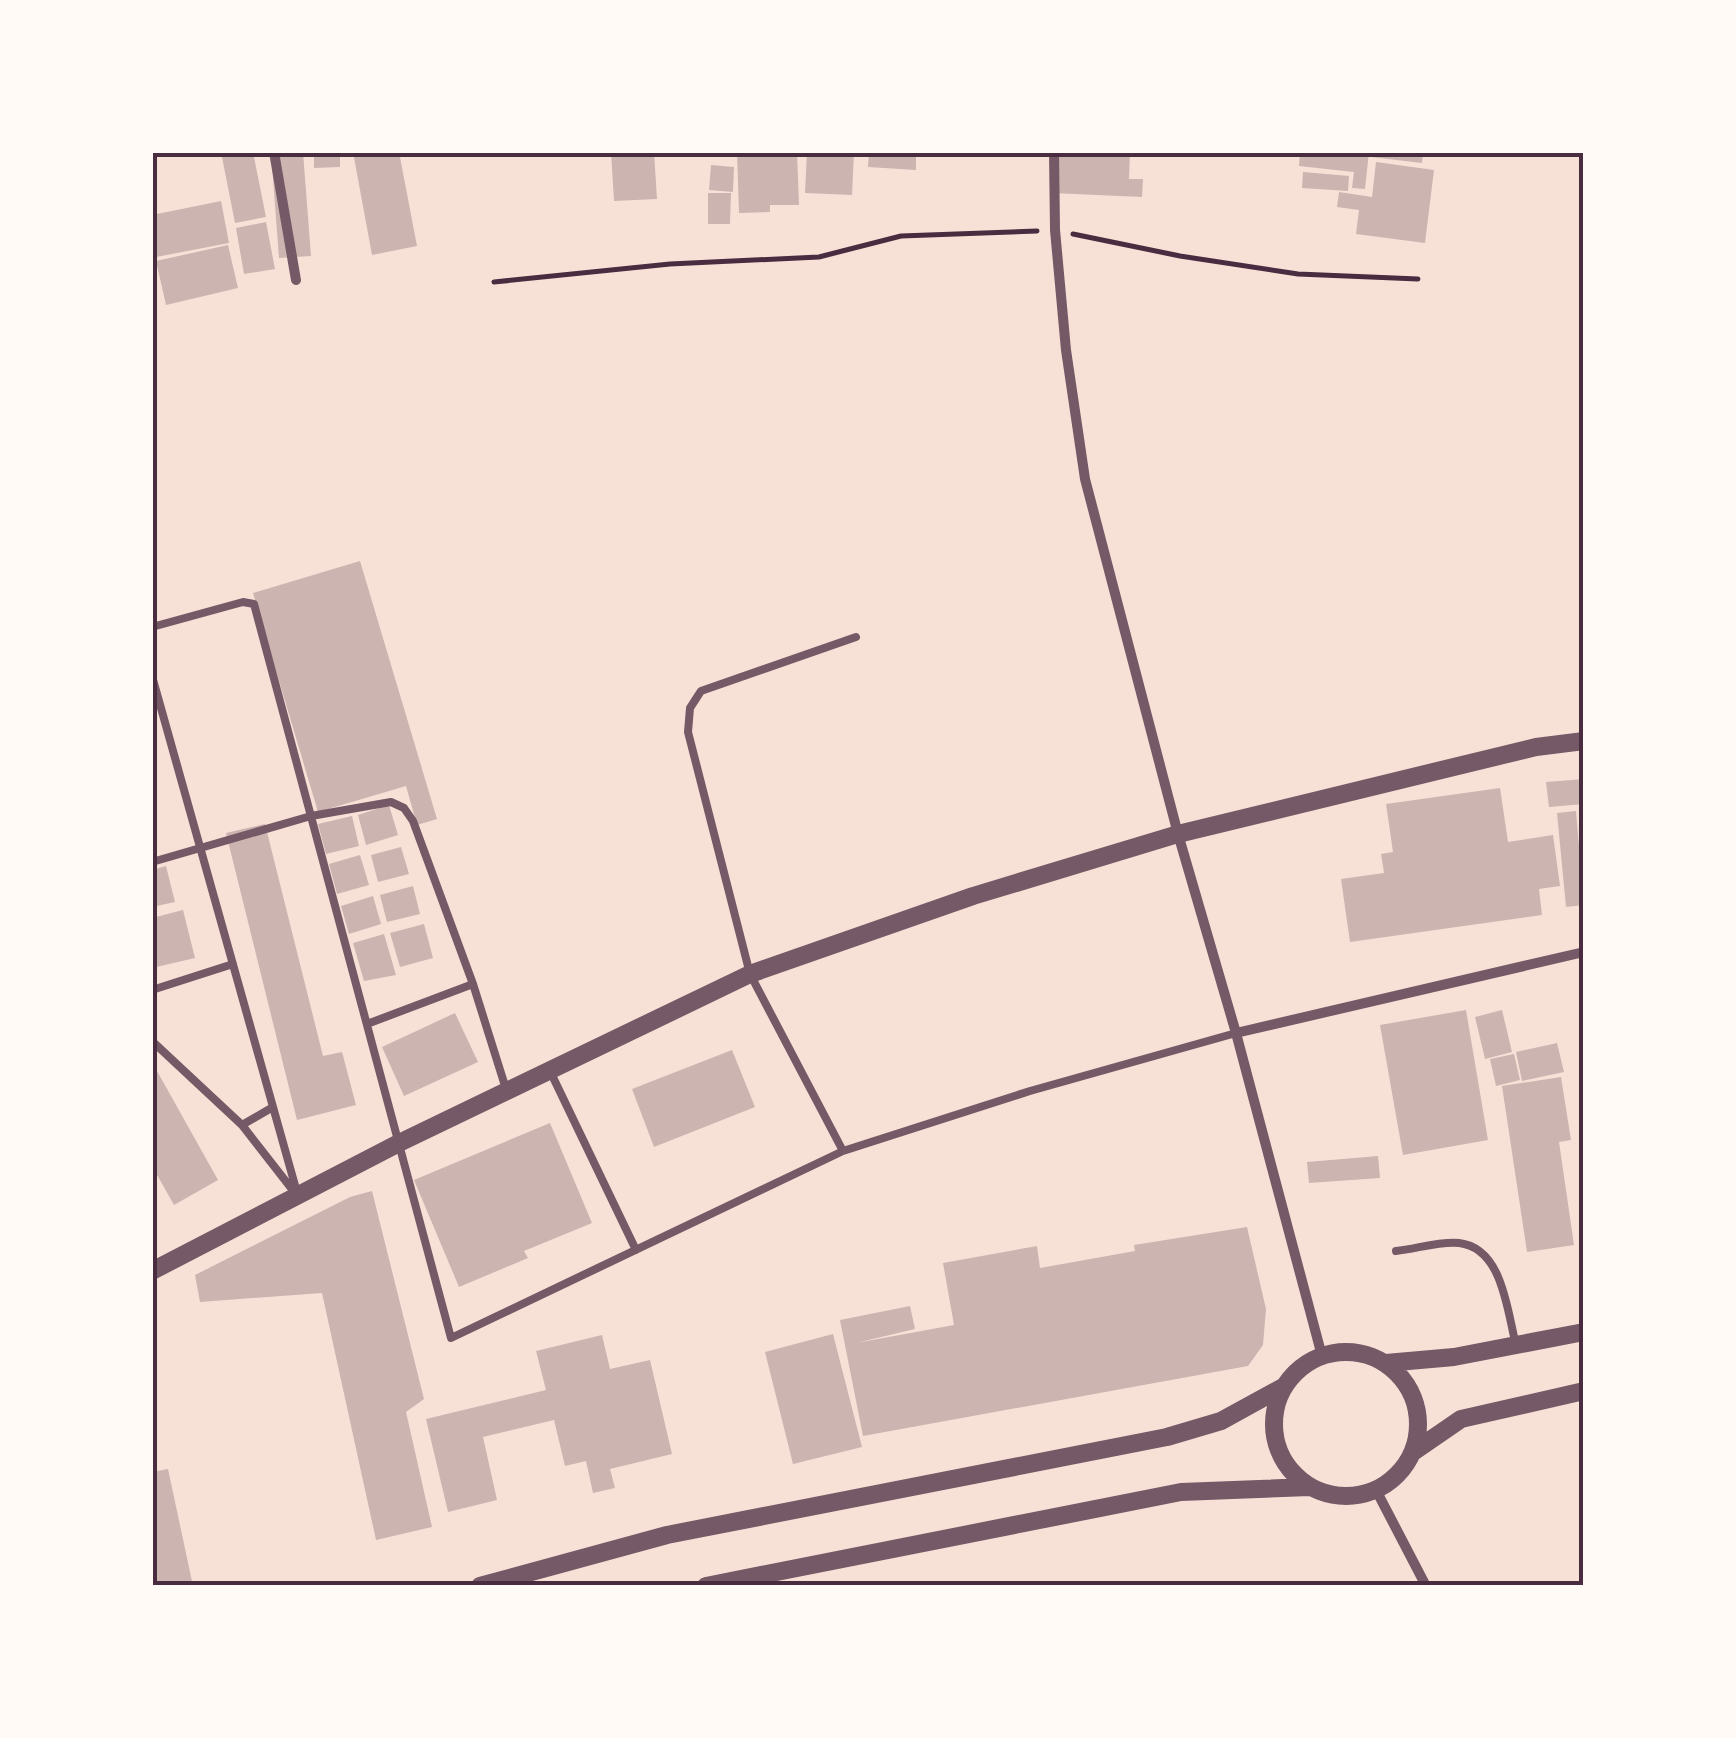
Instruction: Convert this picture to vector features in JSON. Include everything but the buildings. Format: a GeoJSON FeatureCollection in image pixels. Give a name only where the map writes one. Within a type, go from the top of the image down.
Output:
{"type":"FeatureCollection","features":[{"type":"Feature","properties":{"kind":"street"},"geometry":{"type":"LineString","coordinates":[[274,152],[296,280]]}},
{"type":"Feature","properties":{"kind":"street"},"geometry":{"type":"LineString","coordinates":[[1054,152],[1055,230],[1066,350],[1085,479],[1322,1356]]}},
{"type":"Feature","properties":{"kind":"street"},"geometry":{"type":"LineString","coordinates":[[152,1272],[399,1143],[750,974],[972,896],[1178,834],[1536,748],[1584,741]]}},
{"type":"Feature","properties":{"kind":"street"},"geometry":{"type":"LineString","coordinates":[[1236,1033],[1584,952]]}},
{"type":"Feature","properties":{"kind":"street"},"geometry":{"type":"LineString","coordinates":[[1386,1363],[1454,1357],[1584,1332]]}},
{"type":"Feature","properties":{"kind":"street"},"geometry":{"type":"LineString","coordinates":[[480,1586],[667,1535],[1167,1436],[1221,1420],[1285,1386],[1307,1363],[1344,1352],[1366,1354],[1386,1363],[1404,1381],[1415,1403],[1418,1428],[1412,1452],[1398,1475],[1376,1490],[1354,1496],[1331,1495],[1309,1486],[1288,1467],[1276,1442],[1275,1413],[1285,1386]]}},
{"type":"Feature","properties":{"kind":"street"},"geometry":{"type":"LineString","coordinates":[[1412,1452],[1461,1419],[1584,1391]]}},
{"type":"Feature","properties":{"kind":"street"},"geometry":{"type":"LineString","coordinates":[[706,1586],[1181,1492],[1309,1486]]}},
{"type":"Feature","properties":{"kind":"street"},"geometry":{"type":"LineString","coordinates":[[1376,1490],[1426,1586]]}},
{"type":"Feature","properties":{"kind":"lane"},"geometry":{"type":"LineString","coordinates":[[152,627],[243,602],[254,604],[451,1338],[844,1151],[1030,1091],[1236,1033]]}},
{"type":"Feature","properties":{"kind":"lane"},"geometry":{"type":"LineString","coordinates":[[844,1151],[750,974],[688,732],[690,708],[702,691],[856,637]]}},
{"type":"Feature","properties":{"kind":"lane"},"geometry":{"type":"LineString","coordinates":[[152,676],[298,1196]]}},
{"type":"Feature","properties":{"kind":"lane"},"geometry":{"type":"LineString","coordinates":[[152,718],[163,715]]}},
{"type":"Feature","properties":{"kind":"lane"},"geometry":{"type":"LineString","coordinates":[[152,862],[311,816],[391,802],[404,808],[413,821],[474,984],[506,1091]]}},
{"type":"Feature","properties":{"kind":"lane"},"geometry":{"type":"LineString","coordinates":[[152,990],[232,964]]}},
{"type":"Feature","properties":{"kind":"lane"},"geometry":{"type":"LineString","coordinates":[[367,1024],[474,984]]}},
{"type":"Feature","properties":{"kind":"lane"},"geometry":{"type":"LineString","coordinates":[[152,1041],[242,1124],[298,1196]]}},
{"type":"Feature","properties":{"kind":"lane"},"geometry":{"type":"LineString","coordinates":[[550,1070],[636,1250]]}},
{"type":"Feature","properties":{"kind":"lane"},"geometry":{"type":"LineString","coordinates":[[242,1124],[273,1107]]}},
{"type":"Feature","properties":{"kind":"lane"},"geometry":{"type":"LineString","coordinates":[[1396,1251],[1457,1243],[1477,1248],[1493,1263],[1516,1346]]}},
{"type":"Feature","properties":{"kind":"path"},"geometry":{"type":"LineString","coordinates":[[494,282],[670,264],[819,257],[902,236],[1055,230],[1180,256],[1298,274],[1418,279]]}}]}
